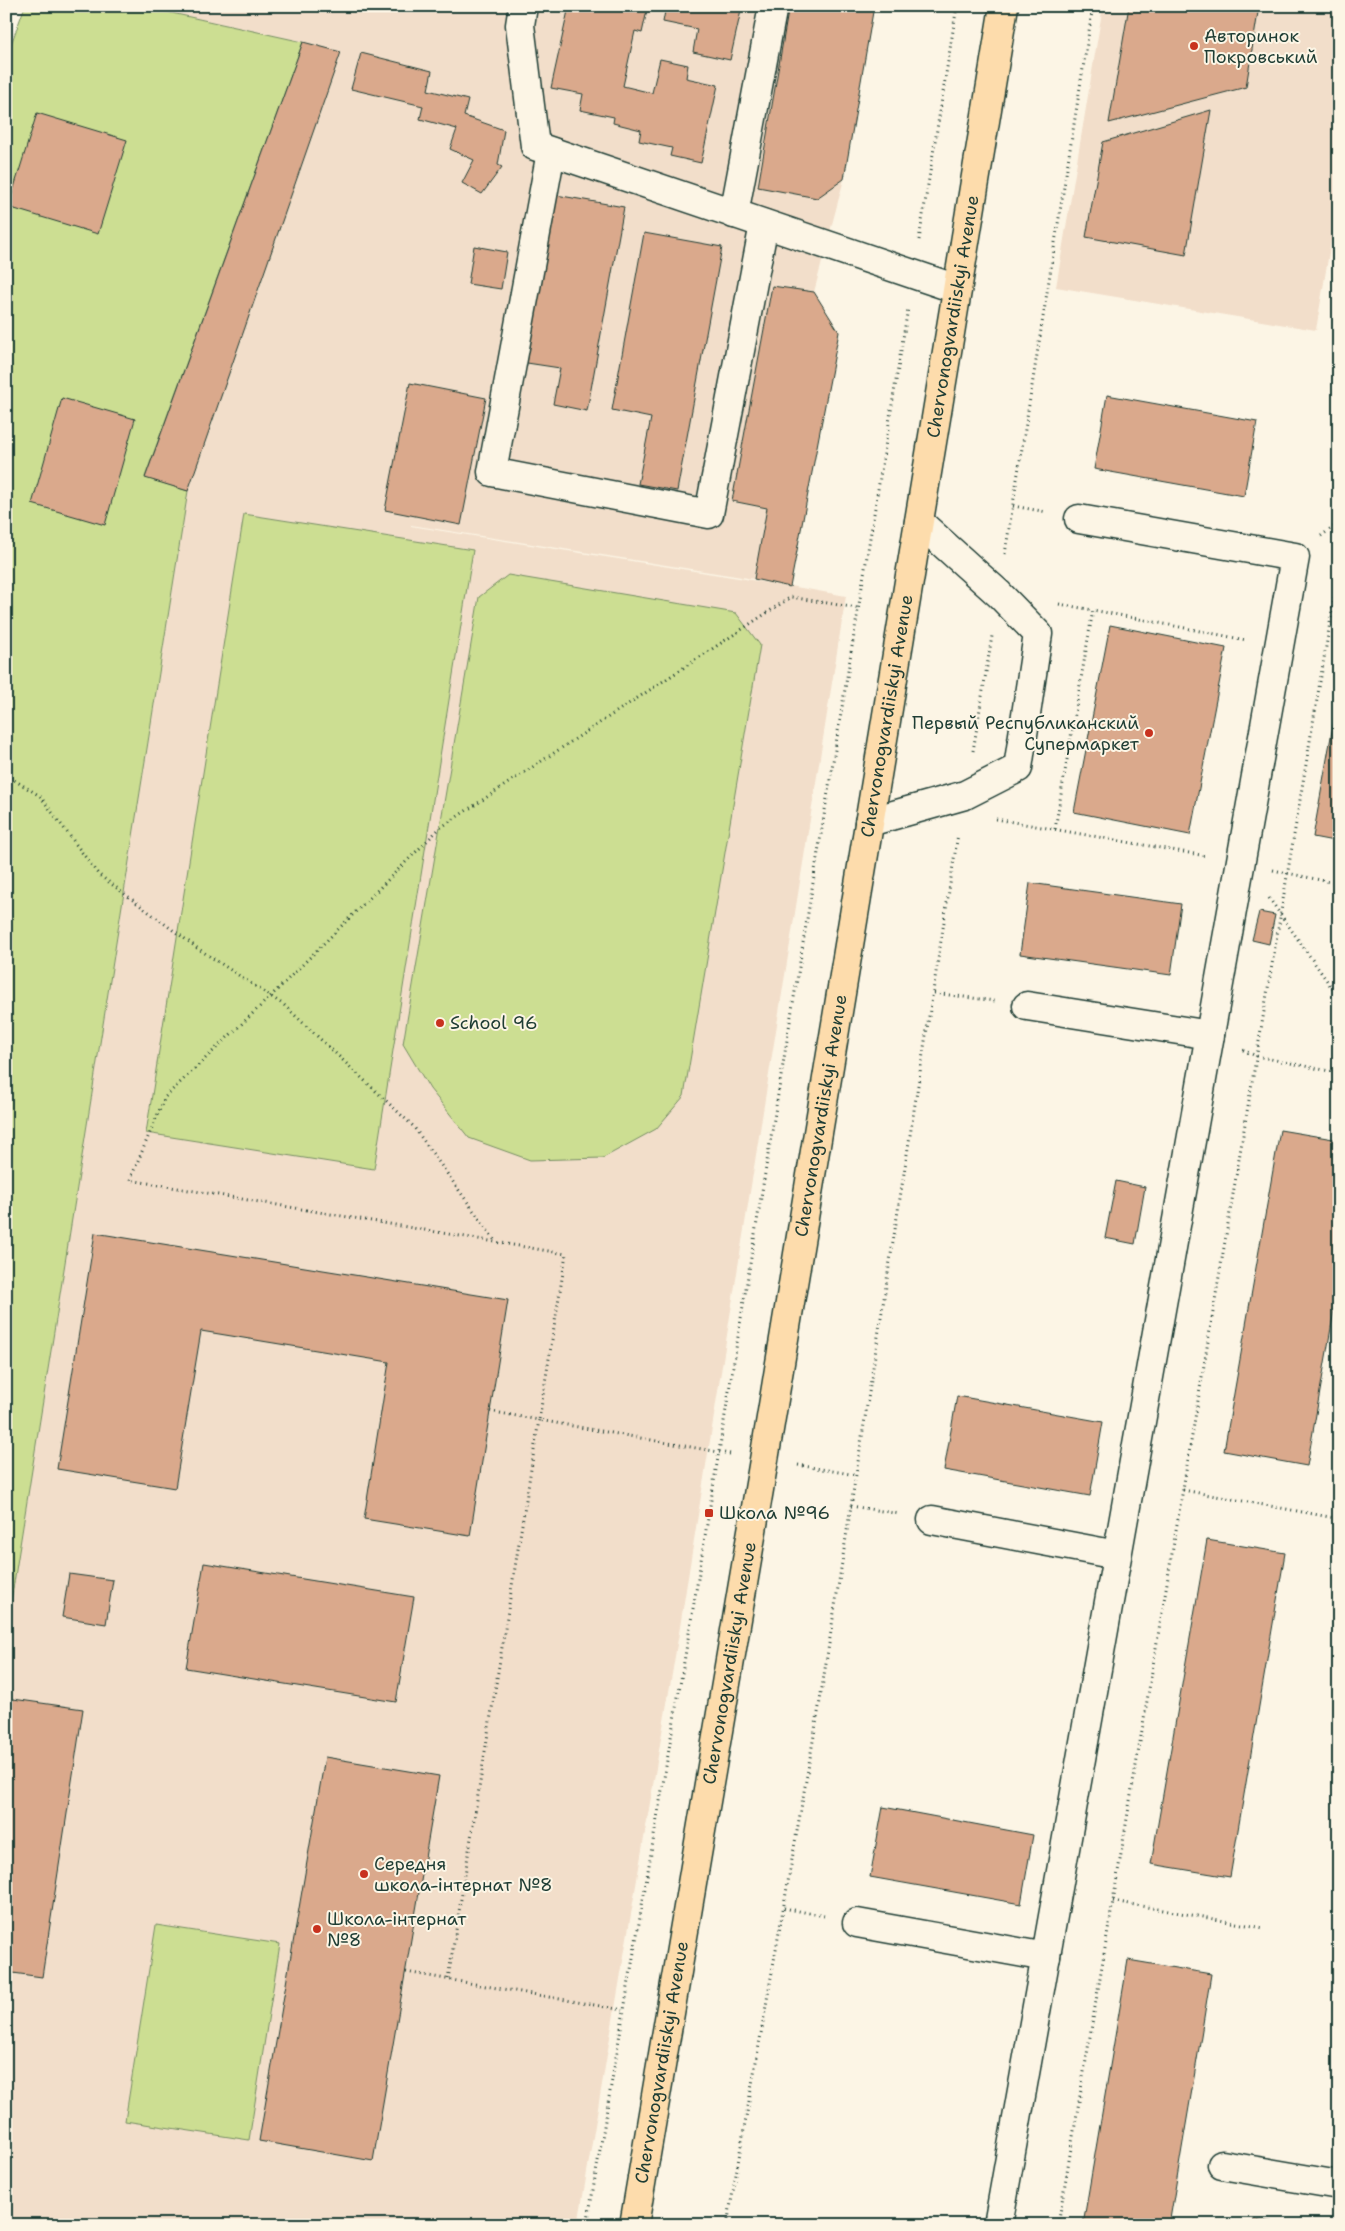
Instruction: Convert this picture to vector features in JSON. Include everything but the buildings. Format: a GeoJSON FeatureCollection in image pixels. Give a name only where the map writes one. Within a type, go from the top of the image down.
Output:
{"type":"FeatureCollection","features":[{"type":"Feature","properties":{"kind":"main road","name":"Chervonogvardiiskyi Avenue"},"geometry":{"type":"LineString","coordinates":[[634,2225],[764,1460],[1004,6]]}},
{"type":"Feature","properties":{"kind":"lane"},"geometry":{"type":"LineString","coordinates":[[523,6],[520,25],[535,146],[957,289]]}},
{"type":"Feature","properties":{"kind":"lane"},"geometry":{"type":"LineString","coordinates":[[734,214],[773,6]]}},
{"type":"Feature","properties":{"kind":"lane"},"geometry":{"type":"LineString","coordinates":[[551,152],[492,472],[709,514],[764,224]]}},
{"type":"Feature","properties":{"kind":"lane"},"geometry":{"type":"LineString","coordinates":[[998,2225],[1295,556],[1080,519]]}},
{"type":"Feature","properties":{"kind":"lane"},"geometry":{"type":"LineString","coordinates":[[869,822],[964,804],[1018,768],[1038,634],[999,594],[919,522]]}},
{"type":"Feature","properties":{"kind":"lane"},"geometry":{"type":"LineString","coordinates":[[1027,1006],[1210,1035]]}},
{"type":"Feature","properties":{"kind":"lane"},"geometry":{"type":"LineString","coordinates":[[932,1520],[1117,1555]]}},
{"type":"Feature","properties":{"kind":"lane"},"geometry":{"type":"LineString","coordinates":[[857,1923],[1046,1957]]}},
{"type":"Feature","properties":{"kind":"lane"},"geometry":{"type":"LineString","coordinates":[[1222,2165],[1339,2185]]}},
{"type":"Feature","properties":{"kind":"path"},"geometry":{"type":"LineString","coordinates":[[727,2225],[784,1908],[851,1506],[1092,6]]}},
{"type":"Feature","properties":{"kind":"path"},"geometry":{"type":"LineString","coordinates":[[1058,2225],[1339,570]]}},
{"type":"Feature","properties":{"kind":"path"},"geometry":{"type":"LineString","coordinates":[[448,1979],[566,1254],[130,1180],[165,1098],[440,828],[791,597],[857,608],[688,1637],[587,2225]]}},
{"type":"Feature","properties":{"kind":"path"},"geometry":{"type":"LineString","coordinates":[[1055,829],[1093,610],[1280,647]]}},
{"type":"Feature","properties":{"kind":"path"},"geometry":{"type":"LineString","coordinates":[[6,776],[40,796],[98,874],[197,948],[284,1005],[413,1126],[496,1242]]}},
{"type":"Feature","properties":{"kind":"path"},"geometry":{"type":"LineString","coordinates":[[964,804],[1055,829],[1241,862],[1287,874],[1339,884]]}},
{"type":"Feature","properties":{"kind":"path"},"geometry":{"type":"LineString","coordinates":[[1241,862],[1282,913],[1339,998]]}},
{"type":"Feature","properties":{"kind":"path"},"geometry":{"type":"LineString","coordinates":[[934,993],[1027,1006]]}},
{"type":"Feature","properties":{"kind":"path"},"geometry":{"type":"LineString","coordinates":[[1210,1035],[1256,1056],[1339,1073]]}},
{"type":"Feature","properties":{"kind":"path"},"geometry":{"type":"LineString","coordinates":[[489,1411],[856,1475]]}},
{"type":"Feature","properties":{"kind":"path"},"geometry":{"type":"LineString","coordinates":[[1182,1490],[1335,1518]]}},
{"type":"Feature","properties":{"kind":"path"},"geometry":{"type":"LineString","coordinates":[[851,1506],[932,1520]]}},
{"type":"Feature","properties":{"kind":"path"},"geometry":{"type":"LineString","coordinates":[[1113,1901],[1264,1928]]}},
{"type":"Feature","properties":{"kind":"path"},"geometry":{"type":"LineString","coordinates":[[784,1908],[857,1923]]}},
{"type":"Feature","properties":{"kind":"path"},"geometry":{"type":"LineString","coordinates":[[406,1972],[623,2010]]}},
{"type":"Feature","properties":{"kind":"shaded area"},"geometry":{"type":"Polygon","coordinates":[[[140,6],[874,6],[844,179],[814,292],[839,332],[790,586],[846,596],[679,1633],[578,2225],[6,2225],[6,1633],[188,491],[145,478],[303,42],[140,6]],[[411,525],[776,584],[754,579],[411,525]]]}},
{"type":"Feature","properties":{"kind":"shaded area"},"geometry":{"type":"Polygon","coordinates":[[[1103,6],[1339,6],[1339,193],[1316,330],[1056,287],[1103,6]]]}},
{"type":"Feature","properties":{"kind":"green space"},"geometry":{"type":"Polygon","coordinates":[[[25,6],[140,6],[303,42],[145,477],[188,491],[6,1633],[6,58],[25,6]]]}},
{"type":"Feature","properties":{"kind":"green space"},"geometry":{"type":"Polygon","coordinates":[[[244,514],[473,550],[374,1169],[146,1133],[244,514]]]}},
{"type":"Feature","properties":{"kind":"green space"},"geometry":{"type":"Polygon","coordinates":[[[508,575],[736,613],[760,645],[684,1096],[656,1129],[603,1158],[530,1160],[469,1138],[430,1089],[403,1044],[479,597],[508,575]]]}},
{"type":"Feature","properties":{"kind":"green space"},"geometry":{"type":"Polygon","coordinates":[[[156,1925],[280,1944],[249,2140],[125,2121],[156,1925]]]}},
{"type":"Feature","properties":{"kind":"place","name":"Авторинок Покровський"},"geometry":{"type":"Point","coordinates":[1194,46]}},
{"type":"Feature","properties":{"kind":"place","name":"Первый Республиканский Супермаркет"},"geometry":{"type":"Point","coordinates":[1149,733]}},
{"type":"Feature","properties":{"kind":"place","name":"School 96"},"geometry":{"type":"Point","coordinates":[440,1023]}},
{"type":"Feature","properties":{"kind":"place","name":"Школа №96"},"geometry":{"type":"Point","coordinates":[709,1513]}},
{"type":"Feature","properties":{"kind":"place","name":"Середня школа-інтернат №8"},"geometry":{"type":"Point","coordinates":[364,1874]}},
{"type":"Feature","properties":{"kind":"place","name":"Школа-інтернат №8"},"geometry":{"type":"Point","coordinates":[317,1929]}}]}
